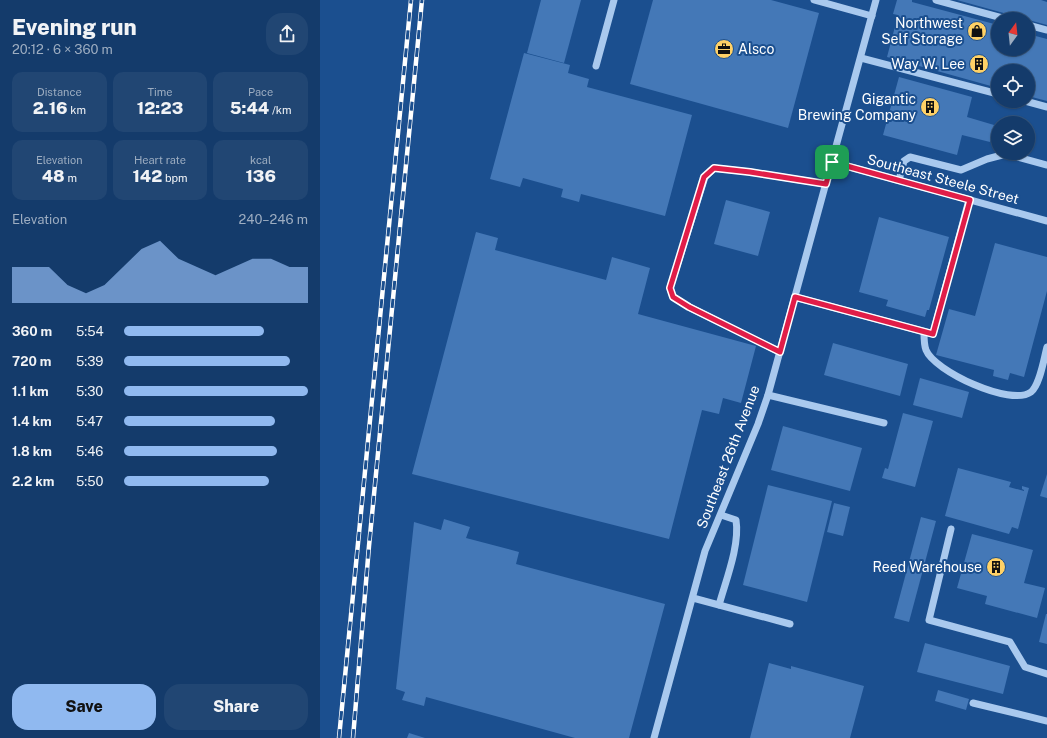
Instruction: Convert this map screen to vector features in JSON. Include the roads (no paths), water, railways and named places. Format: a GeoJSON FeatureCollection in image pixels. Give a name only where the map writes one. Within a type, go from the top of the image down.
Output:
{"type":"FeatureCollection","features":[{"type":"Feature","properties":{"kind":"street"},"geometry":{"type":"LineString","coordinates":[[596,66],[614,0]]}},
{"type":"Feature","properties":{"kind":"street"},"geometry":{"type":"LineString","coordinates":[[814,0],[872,16]]}},
{"type":"Feature","properties":{"kind":"street","name":"Southeast 26th Avenue"},"geometry":{"type":"LineString","coordinates":[[654,738],[705,551],[758,424],[768,395],[876,0]]}},
{"type":"Feature","properties":{"kind":"street"},"geometry":{"type":"LineString","coordinates":[[936,0],[991,15]]}},
{"type":"Feature","properties":{"kind":"street"},"geometry":{"type":"LineString","coordinates":[[1035,27],[1047,30]]}},
{"type":"Feature","properties":{"kind":"street"},"geometry":{"type":"LineString","coordinates":[[860,58],[991,92]]}},
{"type":"Feature","properties":{"kind":"street"},"geometry":{"type":"LineString","coordinates":[[1035,104],[1047,107]]}},
{"type":"Feature","properties":{"kind":"street"},"geometry":{"type":"LineString","coordinates":[[898,180],[904,161],[910,157],[961,170],[987,159],[1006,154],[1047,165]]}},
{"type":"Feature","properties":{"kind":"street","name":"Southeast Steele Street"},"geometry":{"type":"LineString","coordinates":[[832,162],[1047,221]]}},
{"type":"Feature","properties":{"kind":"street"},"geometry":{"type":"LineString","coordinates":[[780,352],[689,307],[673,297],[670,288],[704,177],[714,168],[826,184]]}},
{"type":"Feature","properties":{"kind":"street"},"geometry":{"type":"LineString","coordinates":[[795,297],[933,334],[970,200]]}},
{"type":"Feature","properties":{"kind":"street"},"geometry":{"type":"LineString","coordinates":[[924,332],[925,350],[933,360],[955,375],[979,387],[1018,397],[1031,392],[1038,381],[1047,347]]}},
{"type":"Feature","properties":{"kind":"street"},"geometry":{"type":"LineString","coordinates":[[768,395],[884,423]]}},
{"type":"Feature","properties":{"kind":"street"},"geometry":{"type":"LineString","coordinates":[[719,605],[734,552],[737,528],[736,520],[721,515]]}},
{"type":"Feature","properties":{"kind":"street"},"geometry":{"type":"LineString","coordinates":[[951,529],[929,620],[1010,642],[1025,667],[1047,674]]}},
{"type":"Feature","properties":{"kind":"street"},"geometry":{"type":"LineString","coordinates":[[693,598],[790,624]]}},
{"type":"Feature","properties":{"kind":"street"},"geometry":{"type":"LineString","coordinates":[[973,703],[1047,721]]}},
{"type":"Feature","properties":{"kind":"railway"},"geometry":{"type":"LineString","coordinates":[[339,738],[411,0]]}},
{"type":"Feature","properties":{"kind":"railway"},"geometry":{"type":"LineString","coordinates":[[353,738],[369,546],[422,0]]}},
{"type":"Feature","properties":{"kind":"place","name":"Northwest Self Storage"},"geometry":{"type":"Point","coordinates":[977,31]}},
{"type":"Feature","properties":{"kind":"place","name":"Alsco"},"geometry":{"type":"Point","coordinates":[724,49]}},
{"type":"Feature","properties":{"kind":"place","name":"Way W. Lee"},"geometry":{"type":"Point","coordinates":[979,64]}},
{"type":"Feature","properties":{"kind":"place","name":"Gigantic Brewing Company"},"geometry":{"type":"Point","coordinates":[930,107]}},
{"type":"Feature","properties":{"kind":"place","name":"Reed Warehouse"},"geometry":{"type":"Point","coordinates":[996,567]}}]}
